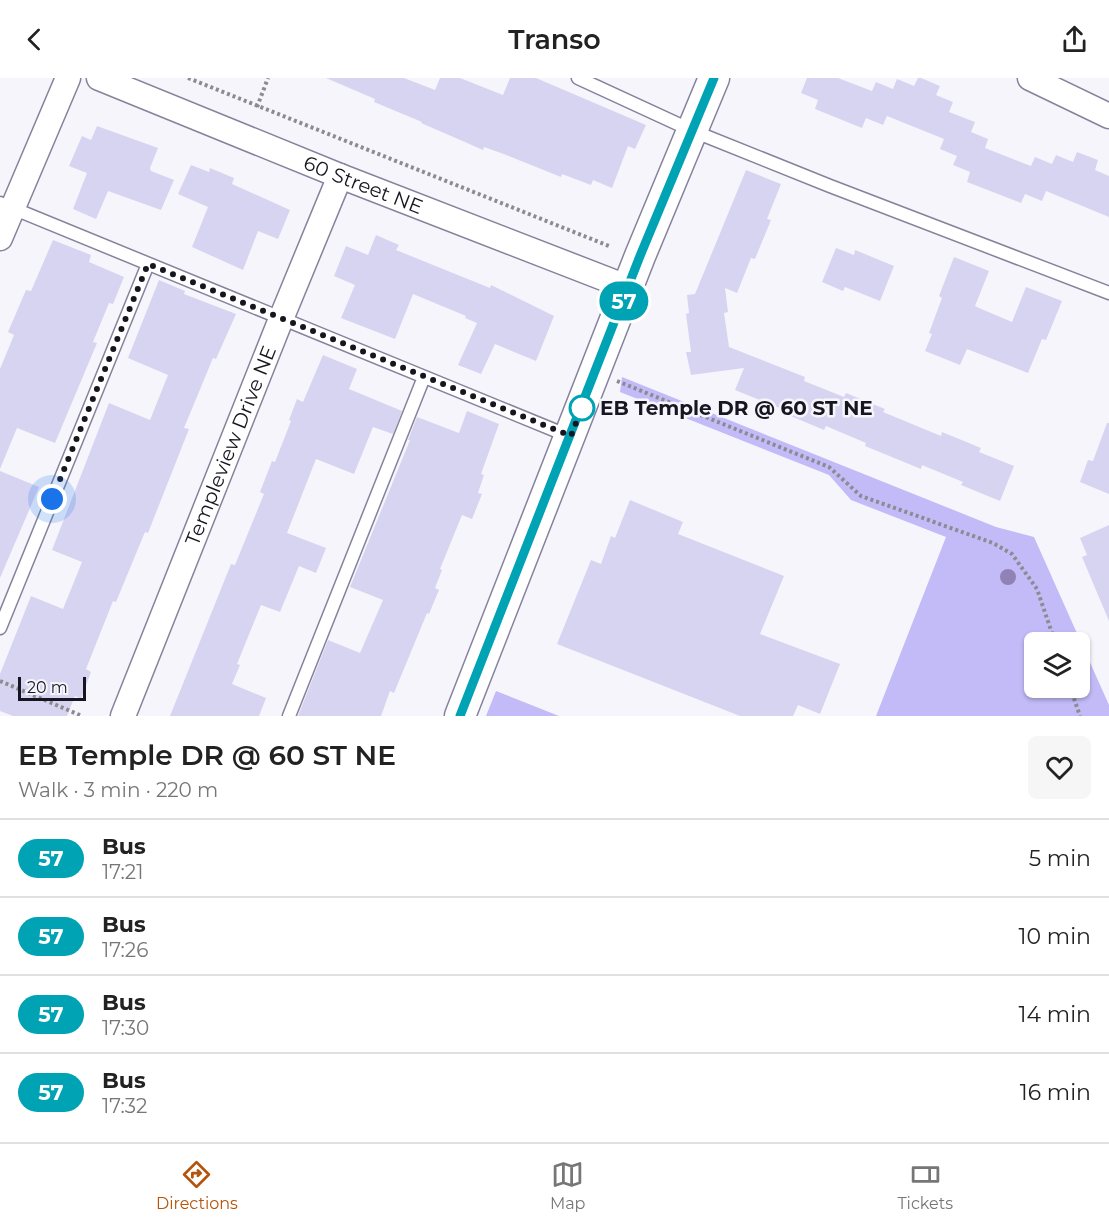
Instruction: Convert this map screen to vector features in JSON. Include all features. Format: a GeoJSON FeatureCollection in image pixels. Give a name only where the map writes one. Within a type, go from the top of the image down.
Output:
{"type":"FeatureCollection","features":[{"type":"Feature","properties":{"kind":"street"},"geometry":{"type":"LineString","coordinates":[[0,238],[6,206],[68,78]]}},
{"type":"Feature","properties":{"kind":"street","name":"60 Street NE"},"geometry":{"type":"LineString","coordinates":[[99,78],[340,176],[629,288]]}},
{"type":"Feature","properties":{"kind":"street"},"geometry":{"type":"LineString","coordinates":[[460,716],[714,78]]}},
{"type":"Feature","properties":{"kind":"street"},"geometry":{"type":"LineString","coordinates":[[1031,78],[1109,116]]}},
{"type":"Feature","properties":{"kind":"street","name":"Templeview Drive NE"},"geometry":{"type":"LineString","coordinates":[[123,716],[340,176]]}},
{"type":"Feature","properties":{"kind":"lane"},"geometry":{"type":"LineString","coordinates":[[578,78],[693,131],[1109,293]]}},
{"type":"Feature","properties":{"kind":"lane"},"geometry":{"type":"LineString","coordinates":[[6,206],[571,436]]}},
{"type":"Feature","properties":{"kind":"lane"},"geometry":{"type":"LineString","coordinates":[[0,628],[148,264]]}},
{"type":"Feature","properties":{"kind":"lane"},"geometry":{"type":"LineString","coordinates":[[289,716],[424,377]]}},
{"type":"Feature","properties":{"kind":"path"},"geometry":{"type":"LineString","coordinates":[[188,78],[609,246]]}},
{"type":"Feature","properties":{"kind":"path"},"geometry":{"type":"LineString","coordinates":[[257,107],[268,78]]}},
{"type":"Feature","properties":{"kind":"path"},"geometry":{"type":"LineString","coordinates":[[620,372],[617,381],[829,467],[861,495],[993,543],[1012,554],[1037,590],[1052,632]]}},
{"type":"Feature","properties":{"kind":"path"},"geometry":{"type":"LineString","coordinates":[[0,681],[82,716]]}},
{"type":"Feature","properties":{"kind":"path"},"geometry":{"type":"LineString","coordinates":[[1074,698],[1080,716]]}},
{"type":"Feature","properties":{"kind":"shaded area"},"geometry":{"type":"Polygon","coordinates":[[[622,377],[996,527],[1034,537],[1076,632],[1024,632],[1024,698],[1090,698],[1090,662],[1109,705],[1109,716],[876,716],[946,537],[851,500],[829,475],[620,392],[622,377]]]}},
{"type":"Feature","properties":{"kind":"shaded area"},"geometry":{"type":"Polygon","coordinates":[[[496,691],[559,716],[486,716],[496,691]]]}},
{"type":"Feature","properties":{"kind":"building"},"geometry":{"type":"Polygon","coordinates":[[[326,78],[404,78],[435,90],[440,78],[460,78],[503,95],[510,78],[536,78],[646,125],[635,149],[628,146],[612,188],[593,180],[591,185],[562,174],[561,177],[484,147],[483,150],[374,102],[375,99],[326,78]]]}},
{"type":"Feature","properties":{"kind":"building"},"geometry":{"type":"Polygon","coordinates":[[[807,78],[838,78],[872,91],[876,82],[893,89],[897,79],[914,86],[918,78],[921,78],[940,86],[936,95],[953,102],[949,112],[975,122],[971,132],[988,139],[985,148],[1031,166],[1035,157],[1052,164],[1056,155],[1073,162],[1077,152],[1098,160],[1095,170],[1109,176],[1109,217],[1046,191],[1042,201],[1025,194],[1021,203],[967,182],[970,172],[953,165],[957,156],[940,149],[944,139],[887,116],[883,125],[866,118],[862,128],[815,109],[818,100],[801,93],[807,78]]]}},
{"type":"Feature","properties":{"kind":"building"},"geometry":{"type":"Polygon","coordinates":[[[97,126],[158,148],[150,168],[151,171],[174,180],[161,210],[108,191],[96,219],[73,209],[87,173],[69,166],[82,136],[91,140],[97,126]]]}},
{"type":"Feature","properties":{"kind":"building"},"geometry":{"type":"Polygon","coordinates":[[[191,165],[209,172],[210,168],[234,178],[232,184],[290,210],[278,239],[258,231],[243,270],[192,247],[208,207],[178,194],[191,165]]]}},
{"type":"Feature","properties":{"kind":"building"},"geometry":{"type":"Polygon","coordinates":[[[746,170],[781,184],[767,219],[771,220],[755,259],[751,258],[737,293],[725,288],[728,312],[724,313],[729,347],[805,377],[804,381],[844,397],[846,393],[885,409],[883,412],[941,436],[942,432],[981,448],[979,452],[1014,466],[1000,501],[961,485],[963,482],[922,465],[921,469],[865,446],[866,443],[826,426],[824,430],[786,414],[787,411],[735,390],[744,368],[691,375],[686,352],[691,352],[686,314],[689,313],[687,295],[695,294],[746,170]]]}},
{"type":"Feature","properties":{"kind":"building"},"geometry":{"type":"Polygon","coordinates":[[[376,235],[399,245],[396,250],[490,288],[491,285],[554,316],[536,361],[495,344],[481,374],[458,365],[477,323],[465,318],[466,316],[413,294],[395,339],[341,318],[355,285],[334,276],[346,246],[368,255],[376,235]]]}},
{"type":"Feature","properties":{"kind":"building"},"geometry":{"type":"Polygon","coordinates":[[[53,240],[91,255],[89,262],[124,277],[113,304],[109,303],[93,342],[97,343],[55,443],[17,428],[0,469],[0,369],[14,335],[8,332],[26,290],[31,291],[53,240]]]}},
{"type":"Feature","properties":{"kind":"building"},"geometry":{"type":"Polygon","coordinates":[[[836,248],[854,255],[855,250],[894,266],[880,301],[845,287],[843,291],[822,282],[836,248]]]}},
{"type":"Feature","properties":{"kind":"building"},"geometry":{"type":"Polygon","coordinates":[[[954,257],[989,271],[975,306],[1012,322],[1026,287],[1062,301],[1046,340],[1042,339],[1028,373],[967,349],[960,365],[925,351],[942,298],[939,296],[954,257]]]}},
{"type":"Feature","properties":{"kind":"building"},"geometry":{"type":"Polygon","coordinates":[[[159,280],[185,291],[184,294],[236,314],[216,359],[213,358],[184,428],[189,429],[148,533],[145,532],[116,602],[113,601],[86,669],[91,672],[81,699],[75,696],[67,716],[13,716],[0,711],[0,674],[31,596],[63,609],[82,562],[52,550],[109,403],[150,420],[168,375],[128,358],[159,280]]]}},
{"type":"Feature","properties":{"kind":"building"},"geometry":{"type":"Polygon","coordinates":[[[323,355],[357,369],[349,389],[402,411],[393,434],[373,427],[354,474],[316,459],[287,533],[326,548],[316,573],[299,566],[280,612],[261,605],[237,664],[240,665],[232,684],[266,698],[259,716],[170,716],[231,564],[235,565],[264,494],[260,492],[272,461],[275,462],[297,399],[303,402],[323,355]]]}},
{"type":"Feature","properties":{"kind":"building"},"geometry":{"type":"Polygon","coordinates":[[[467,411],[499,424],[481,474],[484,475],[478,493],[482,494],[472,519],[462,515],[440,569],[442,570],[435,588],[439,590],[394,693],[390,691],[381,716],[298,716],[328,640],[360,653],[383,600],[350,587],[410,440],[408,440],[417,417],[459,433],[467,411]]]}},
{"type":"Feature","properties":{"kind":"building"},"geometry":{"type":"Polygon","coordinates":[[[1107,423],[1109,423],[1109,494],[1080,482],[1088,460],[1093,461],[1107,423]]]}},
{"type":"Feature","properties":{"kind":"building"},"geometry":{"type":"Polygon","coordinates":[[[0,471],[39,487],[0,578],[0,471]]]}},
{"type":"Feature","properties":{"kind":"building"},"geometry":{"type":"Polygon","coordinates":[[[630,500],[683,522],[678,534],[784,576],[760,634],[840,664],[820,714],[798,705],[793,716],[740,716],[557,644],[591,560],[601,564],[611,536],[615,538],[630,500]]]}},
{"type":"Feature","properties":{"kind":"building"},"geometry":{"type":"Polygon","coordinates":[[[1109,525],[1109,621],[1082,557],[1087,555],[1080,538],[1109,525]]]}},
{"type":"Feature","properties":{"kind":"bus line","name":"57"},"geometry":{"type":"LineString","coordinates":[[460,716],[640,256],[714,78]]}},
{"type":"Feature","properties":{"kind":"place","name":"EB Temple DR @ 60 ST NE"},"geometry":{"type":"Point","coordinates":[582,408]}},
{"type":"Feature","properties":{"kind":"route"},"geometry":{"type":"LineString","coordinates":[[52,499],[148,264],[571,436],[584,402],[582,408]]}}]}
